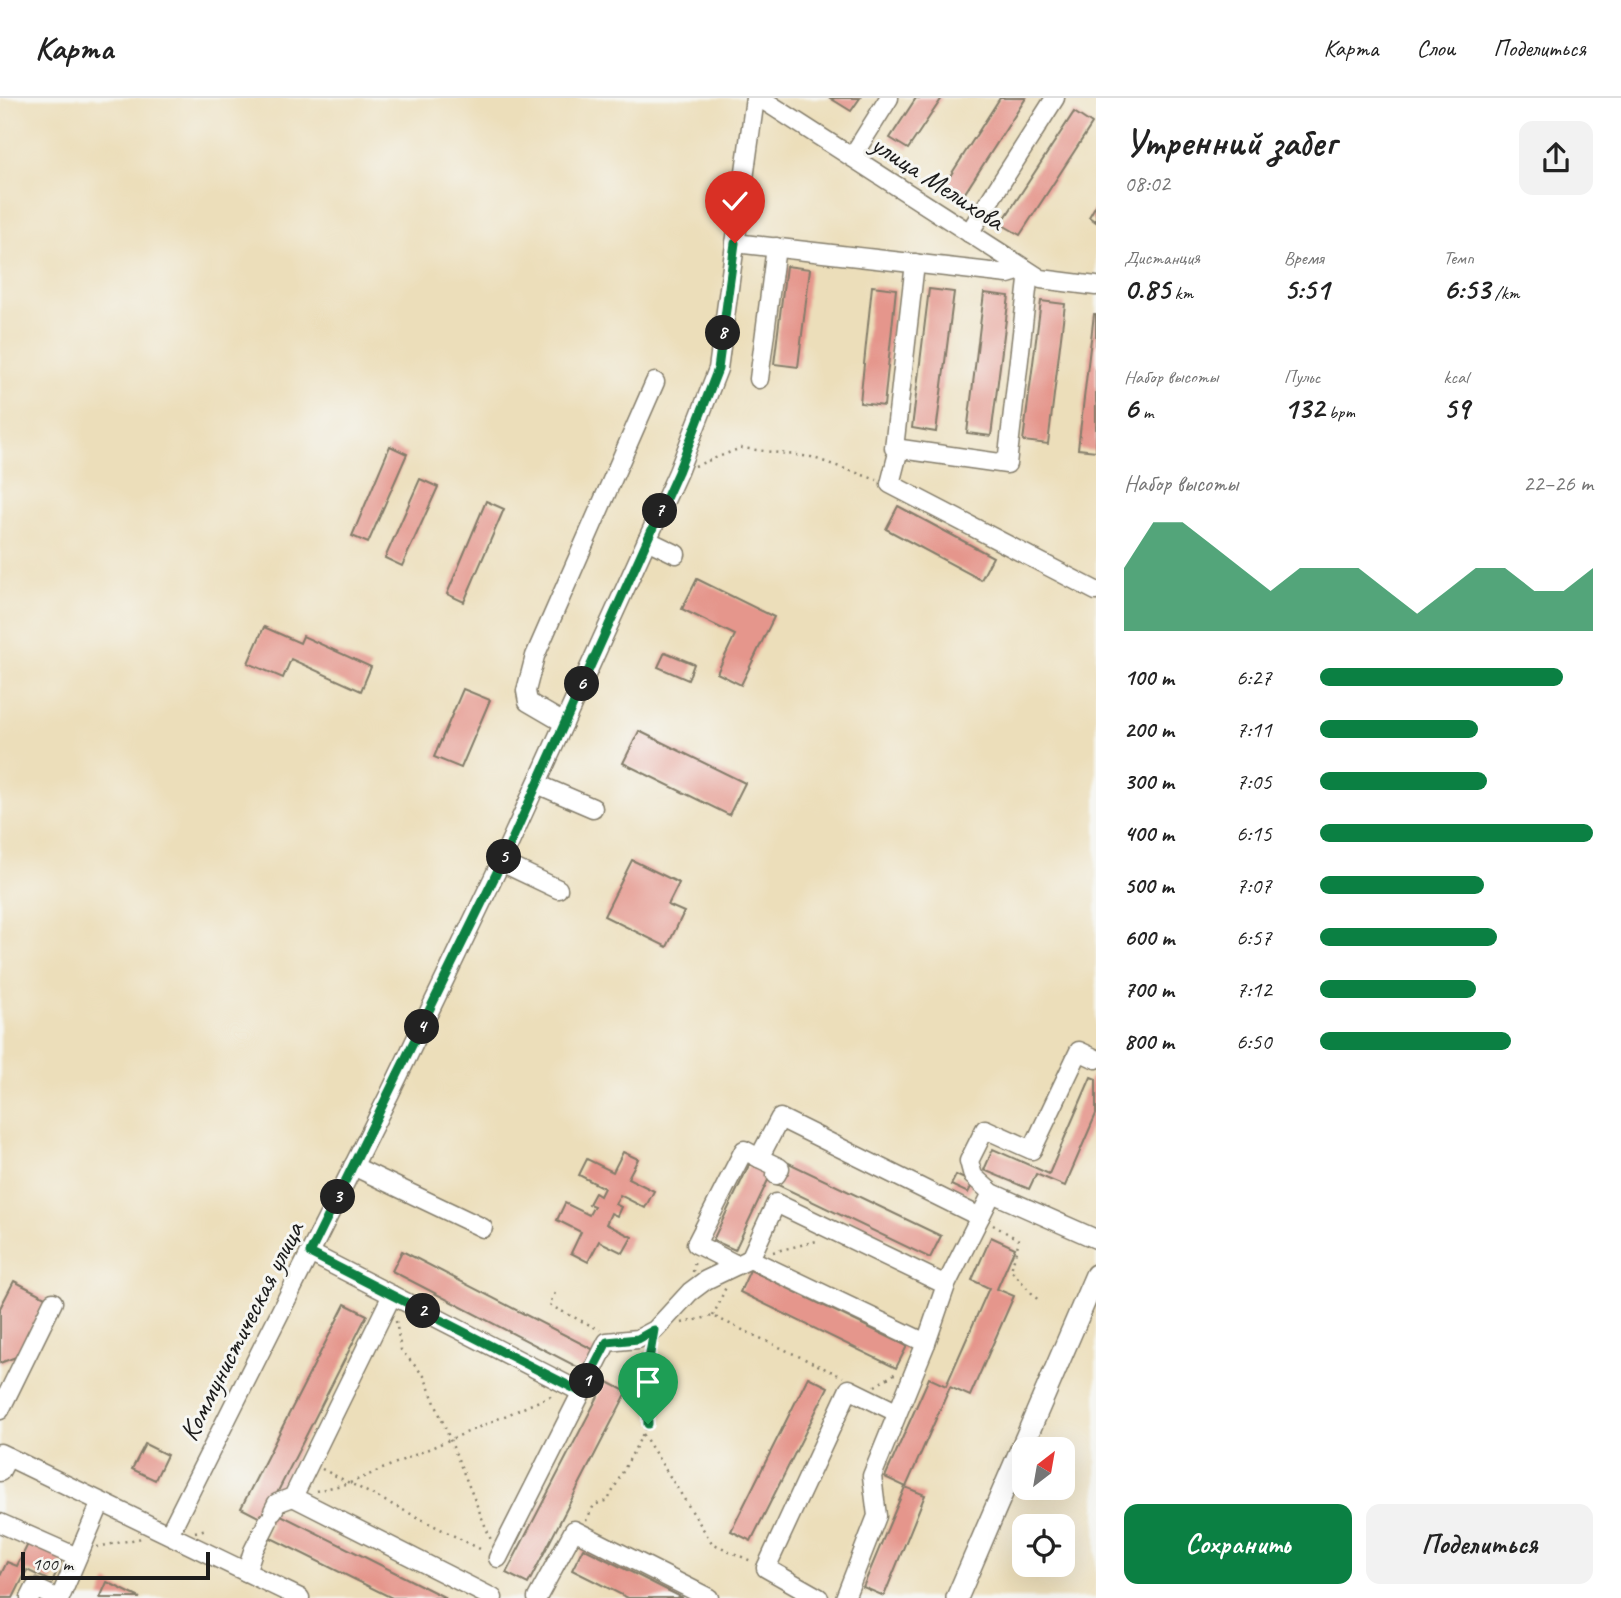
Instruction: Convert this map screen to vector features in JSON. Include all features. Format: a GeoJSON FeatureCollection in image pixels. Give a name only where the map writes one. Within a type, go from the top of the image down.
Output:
{"type":"FeatureCollection","features":[{"type":"Feature","properties":{"kind":"main road"},"geometry":{"type":"LineString","coordinates":[[957,1598],[1096,1275]]}},
{"type":"Feature","properties":{"kind":"street","name":"улица Мелихова"},"geometry":{"type":"LineString","coordinates":[[757,98],[1041,279],[1096,286]]}},
{"type":"Feature","properties":{"kind":"street","name":"Коммунистическая улица"},"geometry":{"type":"LineString","coordinates":[[176,1539],[310,1253],[502,862],[678,472],[718,369],[757,98]]}},
{"type":"Feature","properties":{"kind":"street"},"geometry":{"type":"LineString","coordinates":[[852,157],[889,98]]}},
{"type":"Feature","properties":{"kind":"street"},"geometry":{"type":"LineString","coordinates":[[969,233],[1055,98]]}},
{"type":"Feature","properties":{"kind":"street"},"geometry":{"type":"LineString","coordinates":[[735,243],[776,247],[915,263],[1008,274],[1027,270],[1007,464],[894,448],[915,263]]}},
{"type":"Feature","properties":{"kind":"street"},"geometry":{"type":"LineString","coordinates":[[759,379],[776,247]]}},
{"type":"Feature","properties":{"kind":"street"},"geometry":{"type":"LineString","coordinates":[[565,723],[528,702],[526,691],[535,656],[655,382]]}},
{"type":"Feature","properties":{"kind":"street"},"geometry":{"type":"LineString","coordinates":[[899,449],[890,484],[1096,591]]}},
{"type":"Feature","properties":{"kind":"street"},"geometry":{"type":"LineString","coordinates":[[647,540],[676,554]]}},
{"type":"Feature","properties":{"kind":"street"},"geometry":{"type":"LineString","coordinates":[[537,784],[593,808]]}},
{"type":"Feature","properties":{"kind":"street"},"geometry":{"type":"LineString","coordinates":[[502,862],[558,889]]}},
{"type":"Feature","properties":{"kind":"street"},"geometry":{"type":"LineString","coordinates":[[1096,1059],[1079,1051],[1032,1150],[985,1129],[970,1161],[973,1176],[992,1193],[1096,1239]]}},
{"type":"Feature","properties":{"kind":"street"},"geometry":{"type":"LineString","coordinates":[[759,1158],[780,1118],[980,1217]]}},
{"type":"Feature","properties":{"kind":"street"},"geometry":{"type":"LineString","coordinates":[[498,1558],[577,1389],[607,1342],[638,1339],[654,1330],[690,1292],[706,1280],[743,1262],[780,1195],[769,1189],[780,1168],[744,1150],[696,1244],[743,1262],[926,1343]]}},
{"type":"Feature","properties":{"kind":"street"},"geometry":{"type":"LineString","coordinates":[[353,1166],[484,1228]]}},
{"type":"Feature","properties":{"kind":"street"},"geometry":{"type":"LineString","coordinates":[[845,1598],[877,1516],[872,1476],[926,1343],[946,1285],[992,1193]]}},
{"type":"Feature","properties":{"kind":"street"},"geometry":{"type":"LineString","coordinates":[[776,1203],[946,1285]]}},
{"type":"Feature","properties":{"kind":"street"},"geometry":{"type":"LineString","coordinates":[[310,1253],[577,1389]]}},
{"type":"Feature","properties":{"kind":"street"},"geometry":{"type":"LineString","coordinates":[[246,1572],[253,1551],[277,1503],[293,1497],[392,1295]]}},
{"type":"Feature","properties":{"kind":"street"},"geometry":{"type":"LineString","coordinates":[[0,1410],[53,1302]]}},
{"type":"Feature","properties":{"kind":"street"},"geometry":{"type":"LineString","coordinates":[[819,1598],[766,1568],[854,1392],[896,1412]]}},
{"type":"Feature","properties":{"kind":"street"},"geometry":{"type":"LineString","coordinates":[[3,1461],[101,1502],[300,1598]]}},
{"type":"Feature","properties":{"kind":"street"},"geometry":{"type":"LineString","coordinates":[[293,1497],[493,1598]]}},
{"type":"Feature","properties":{"kind":"street"},"geometry":{"type":"LineString","coordinates":[[30,1598],[35,1588],[58,1598],[101,1502]]}},
{"type":"Feature","properties":{"kind":"street"},"geometry":{"type":"LineString","coordinates":[[0,1523],[79,1554]]}},
{"type":"Feature","properties":{"kind":"street"},"geometry":{"type":"LineString","coordinates":[[537,1598],[574,1530],[709,1598]]}},
{"type":"Feature","properties":{"kind":"path"},"geometry":{"type":"LineString","coordinates":[[678,472],[741,449],[811,457],[890,484]]}},
{"type":"Feature","properties":{"kind":"path"},"geometry":{"type":"LineString","coordinates":[[980,1217],[1019,1240],[1011,1270],[1038,1300]]}},
{"type":"Feature","properties":{"kind":"path"},"geometry":{"type":"LineString","coordinates":[[713,1316],[743,1262],[841,1234]]}},
{"type":"Feature","properties":{"kind":"path"},"geometry":{"type":"LineString","coordinates":[[690,1292],[696,1244]]}},
{"type":"Feature","properties":{"kind":"path"},"geometry":{"type":"LineString","coordinates":[[555,1293],[549,1305],[621,1340]]}},
{"type":"Feature","properties":{"kind":"path"},"geometry":{"type":"LineString","coordinates":[[392,1295],[401,1350],[425,1376],[498,1558]]}},
{"type":"Feature","properties":{"kind":"path"},"geometry":{"type":"LineString","coordinates":[[580,1533],[594,1505],[608,1500],[648,1424],[646,1377],[654,1330],[713,1316],[845,1379],[854,1392],[918,1361]]}},
{"type":"Feature","properties":{"kind":"path"},"geometry":{"type":"LineString","coordinates":[[293,1497],[350,1483],[577,1389]]}},
{"type":"Feature","properties":{"kind":"path"},"geometry":{"type":"LineString","coordinates":[[643,1434],[712,1543],[766,1568]]}},
{"type":"Feature","properties":{"kind":"path"},"geometry":{"type":"LineString","coordinates":[[309,1462],[498,1558]]}},
{"type":"Feature","properties":{"kind":"path"},"geometry":{"type":"LineString","coordinates":[[176,1539],[207,1529]]}},
{"type":"Feature","properties":{"kind":"path"},"geometry":{"type":"LineString","coordinates":[[79,1554],[143,1538]]}},
{"type":"Feature","properties":{"kind":"building"},"geometry":{"type":"Polygon","coordinates":[[[830,98],[860,98],[851,111],[830,98]]]}},
{"type":"Feature","properties":{"kind":"building"},"geometry":{"type":"Polygon","coordinates":[[[916,98],[942,98],[908,149],[890,138],[916,98]]]}},
{"type":"Feature","properties":{"kind":"building"},"geometry":{"type":"Polygon","coordinates":[[[1000,98],[1026,98],[961,199],[943,187],[1000,98]]]}},
{"type":"Feature","properties":{"kind":"building"},"geometry":{"type":"Polygon","coordinates":[[[1074,112],[1092,124],[1020,235],[1001,224],[1074,112]]]}},
{"type":"Feature","properties":{"kind":"building"},"geometry":{"type":"Polygon","coordinates":[[[1096,205],[1096,222],[1089,217],[1096,205]]]}},
{"type":"Feature","properties":{"kind":"building"},"geometry":{"type":"Polygon","coordinates":[[[786,266],[810,269],[798,367],[774,364],[786,266]]]}},
{"type":"Feature","properties":{"kind":"building"},"geometry":{"type":"Polygon","coordinates":[[[872,286],[896,289],[884,406],[860,403],[872,286]]]}},
{"type":"Feature","properties":{"kind":"building"},"geometry":{"type":"Polygon","coordinates":[[[929,289],[954,292],[936,432],[912,428],[929,289]]]}},
{"type":"Feature","properties":{"kind":"building"},"geometry":{"type":"Polygon","coordinates":[[[984,293],[1009,296],[991,436],[967,433],[984,293]]]}},
{"type":"Feature","properties":{"kind":"building"},"geometry":{"type":"Polygon","coordinates":[[[1041,301],[1065,304],[1048,444],[1023,441],[1041,301]]]}},
{"type":"Feature","properties":{"kind":"building"},"geometry":{"type":"Polygon","coordinates":[[[1096,314],[1096,451],[1078,449],[1096,314]]]}},
{"type":"Feature","properties":{"kind":"building"},"geometry":{"type":"Polygon","coordinates":[[[390,446],[407,454],[368,543],[352,536],[390,446]]]}},
{"type":"Feature","properties":{"kind":"building"},"geometry":{"type":"Polygon","coordinates":[[[420,479],[438,487],[402,566],[385,558],[420,479]]]}},
{"type":"Feature","properties":{"kind":"building"},"geometry":{"type":"Polygon","coordinates":[[[486,501],[504,509],[464,602],[447,594],[486,501]]]}},
{"type":"Feature","properties":{"kind":"building"},"geometry":{"type":"Polygon","coordinates":[[[898,506],[993,557],[981,580],[886,529],[898,506]]]}},
{"type":"Feature","properties":{"kind":"building"},"geometry":{"type":"Polygon","coordinates":[[[697,579],[774,617],[741,685],[717,673],[735,635],[682,609],[697,579]]]}},
{"type":"Feature","properties":{"kind":"building"},"geometry":{"type":"Polygon","coordinates":[[[264,627],[300,643],[303,636],[371,667],[361,691],[291,659],[283,678],[248,663],[264,627]]]}},
{"type":"Feature","properties":{"kind":"building"},"geometry":{"type":"Polygon","coordinates":[[[665,652],[694,664],[688,680],[658,667],[665,652]]]}},
{"type":"Feature","properties":{"kind":"building"},"geometry":{"type":"Polygon","coordinates":[[[463,689],[490,700],[461,768],[434,757],[463,689]]]}},
{"type":"Feature","properties":{"kind":"building"},"geometry":{"type":"Polygon","coordinates":[[[639,731],[745,783],[729,815],[623,763],[639,731]]]}},
{"type":"Feature","properties":{"kind":"building"},"geometry":{"type":"Polygon","coordinates":[[[632,860],[679,883],[668,905],[684,912],[667,947],[604,916],[632,860]]]}},
{"type":"Feature","properties":{"kind":"building"},"geometry":{"type":"Polygon","coordinates":[[[1091,1077],[1096,1079],[1096,1114],[1065,1186],[1036,1174],[1029,1189],[984,1170],[993,1149],[1049,1174],[1091,1077]]]}},
{"type":"Feature","properties":{"kind":"building"},"geometry":{"type":"Polygon","coordinates":[[[623,1152],[638,1159],[628,1178],[654,1191],[645,1208],[620,1195],[615,1204],[621,1207],[617,1216],[611,1213],[606,1224],[632,1237],[623,1253],[599,1241],[588,1262],[571,1253],[581,1232],[557,1220],[565,1203],[589,1215],[594,1206],[589,1204],[595,1193],[600,1196],[604,1188],[579,1175],[587,1159],[613,1172],[623,1152]]]}},
{"type":"Feature","properties":{"kind":"building"},"geometry":{"type":"Polygon","coordinates":[[[750,1163],[781,1178],[789,1163],[941,1236],[930,1258],[768,1180],[735,1250],[713,1240],[750,1163]]]}},
{"type":"Feature","properties":{"kind":"building"},"geometry":{"type":"Polygon","coordinates":[[[956,1175],[973,1183],[968,1193],[951,1185],[956,1175]]]}},
{"type":"Feature","properties":{"kind":"building"},"geometry":{"type":"Polygon","coordinates":[[[991,1237],[1015,1248],[997,1289],[1014,1296],[970,1396],[950,1387],[906,1487],[885,1477],[929,1378],[946,1386],[989,1288],[972,1280],[991,1237]]]}},
{"type":"Feature","properties":{"kind":"building"},"geometry":{"type":"Polygon","coordinates":[[[402,1251],[596,1351],[585,1371],[392,1271],[402,1251]]]}},
{"type":"Feature","properties":{"kind":"building"},"geometry":{"type":"Polygon","coordinates":[[[750,1270],[907,1346],[896,1368],[740,1292],[750,1270]]]}},
{"type":"Feature","properties":{"kind":"building"},"geometry":{"type":"Polygon","coordinates":[[[14,1281],[47,1298],[16,1357],[0,1363],[0,1308],[14,1281]]]}},
{"type":"Feature","properties":{"kind":"building"},"geometry":{"type":"Polygon","coordinates":[[[345,1304],[367,1315],[269,1509],[446,1598],[392,1598],[267,1536],[272,1524],[241,1508],[345,1304]]]}},
{"type":"Feature","properties":{"kind":"building"},"geometry":{"type":"Polygon","coordinates":[[[808,1377],[828,1387],[751,1541],[731,1531],[808,1377]]]}},
{"type":"Feature","properties":{"kind":"building"},"geometry":{"type":"Polygon","coordinates":[[[606,1381],[627,1392],[528,1584],[506,1573],[606,1381]]]}},
{"type":"Feature","properties":{"kind":"building"},"geometry":{"type":"Polygon","coordinates":[[[145,1444],[167,1455],[155,1480],[132,1469],[145,1444]]]}},
{"type":"Feature","properties":{"kind":"building"},"geometry":{"type":"Polygon","coordinates":[[[905,1487],[925,1495],[884,1596],[863,1587],[905,1487]]]}},
{"type":"Feature","properties":{"kind":"building"},"geometry":{"type":"Polygon","coordinates":[[[29,1542],[63,1558],[52,1582],[27,1570],[13,1598],[0,1598],[0,1576],[7,1562],[17,1566],[29,1542]]]}},
{"type":"Feature","properties":{"kind":"building"},"geometry":{"type":"Polygon","coordinates":[[[583,1548],[683,1598],[628,1598],[572,1570],[583,1548]]]}},
{"type":"Feature","properties":{"kind":"building"},"geometry":{"type":"Polygon","coordinates":[[[107,1582],[140,1598],[100,1598],[107,1582]]]}},
{"type":"Feature","properties":{"kind":"route"},"geometry":{"type":"LineString","coordinates":[[648,1424],[646,1377],[654,1330],[638,1339],[607,1342],[581,1392],[310,1253],[502,862],[678,472],[718,369],[735,243]]}}]}
